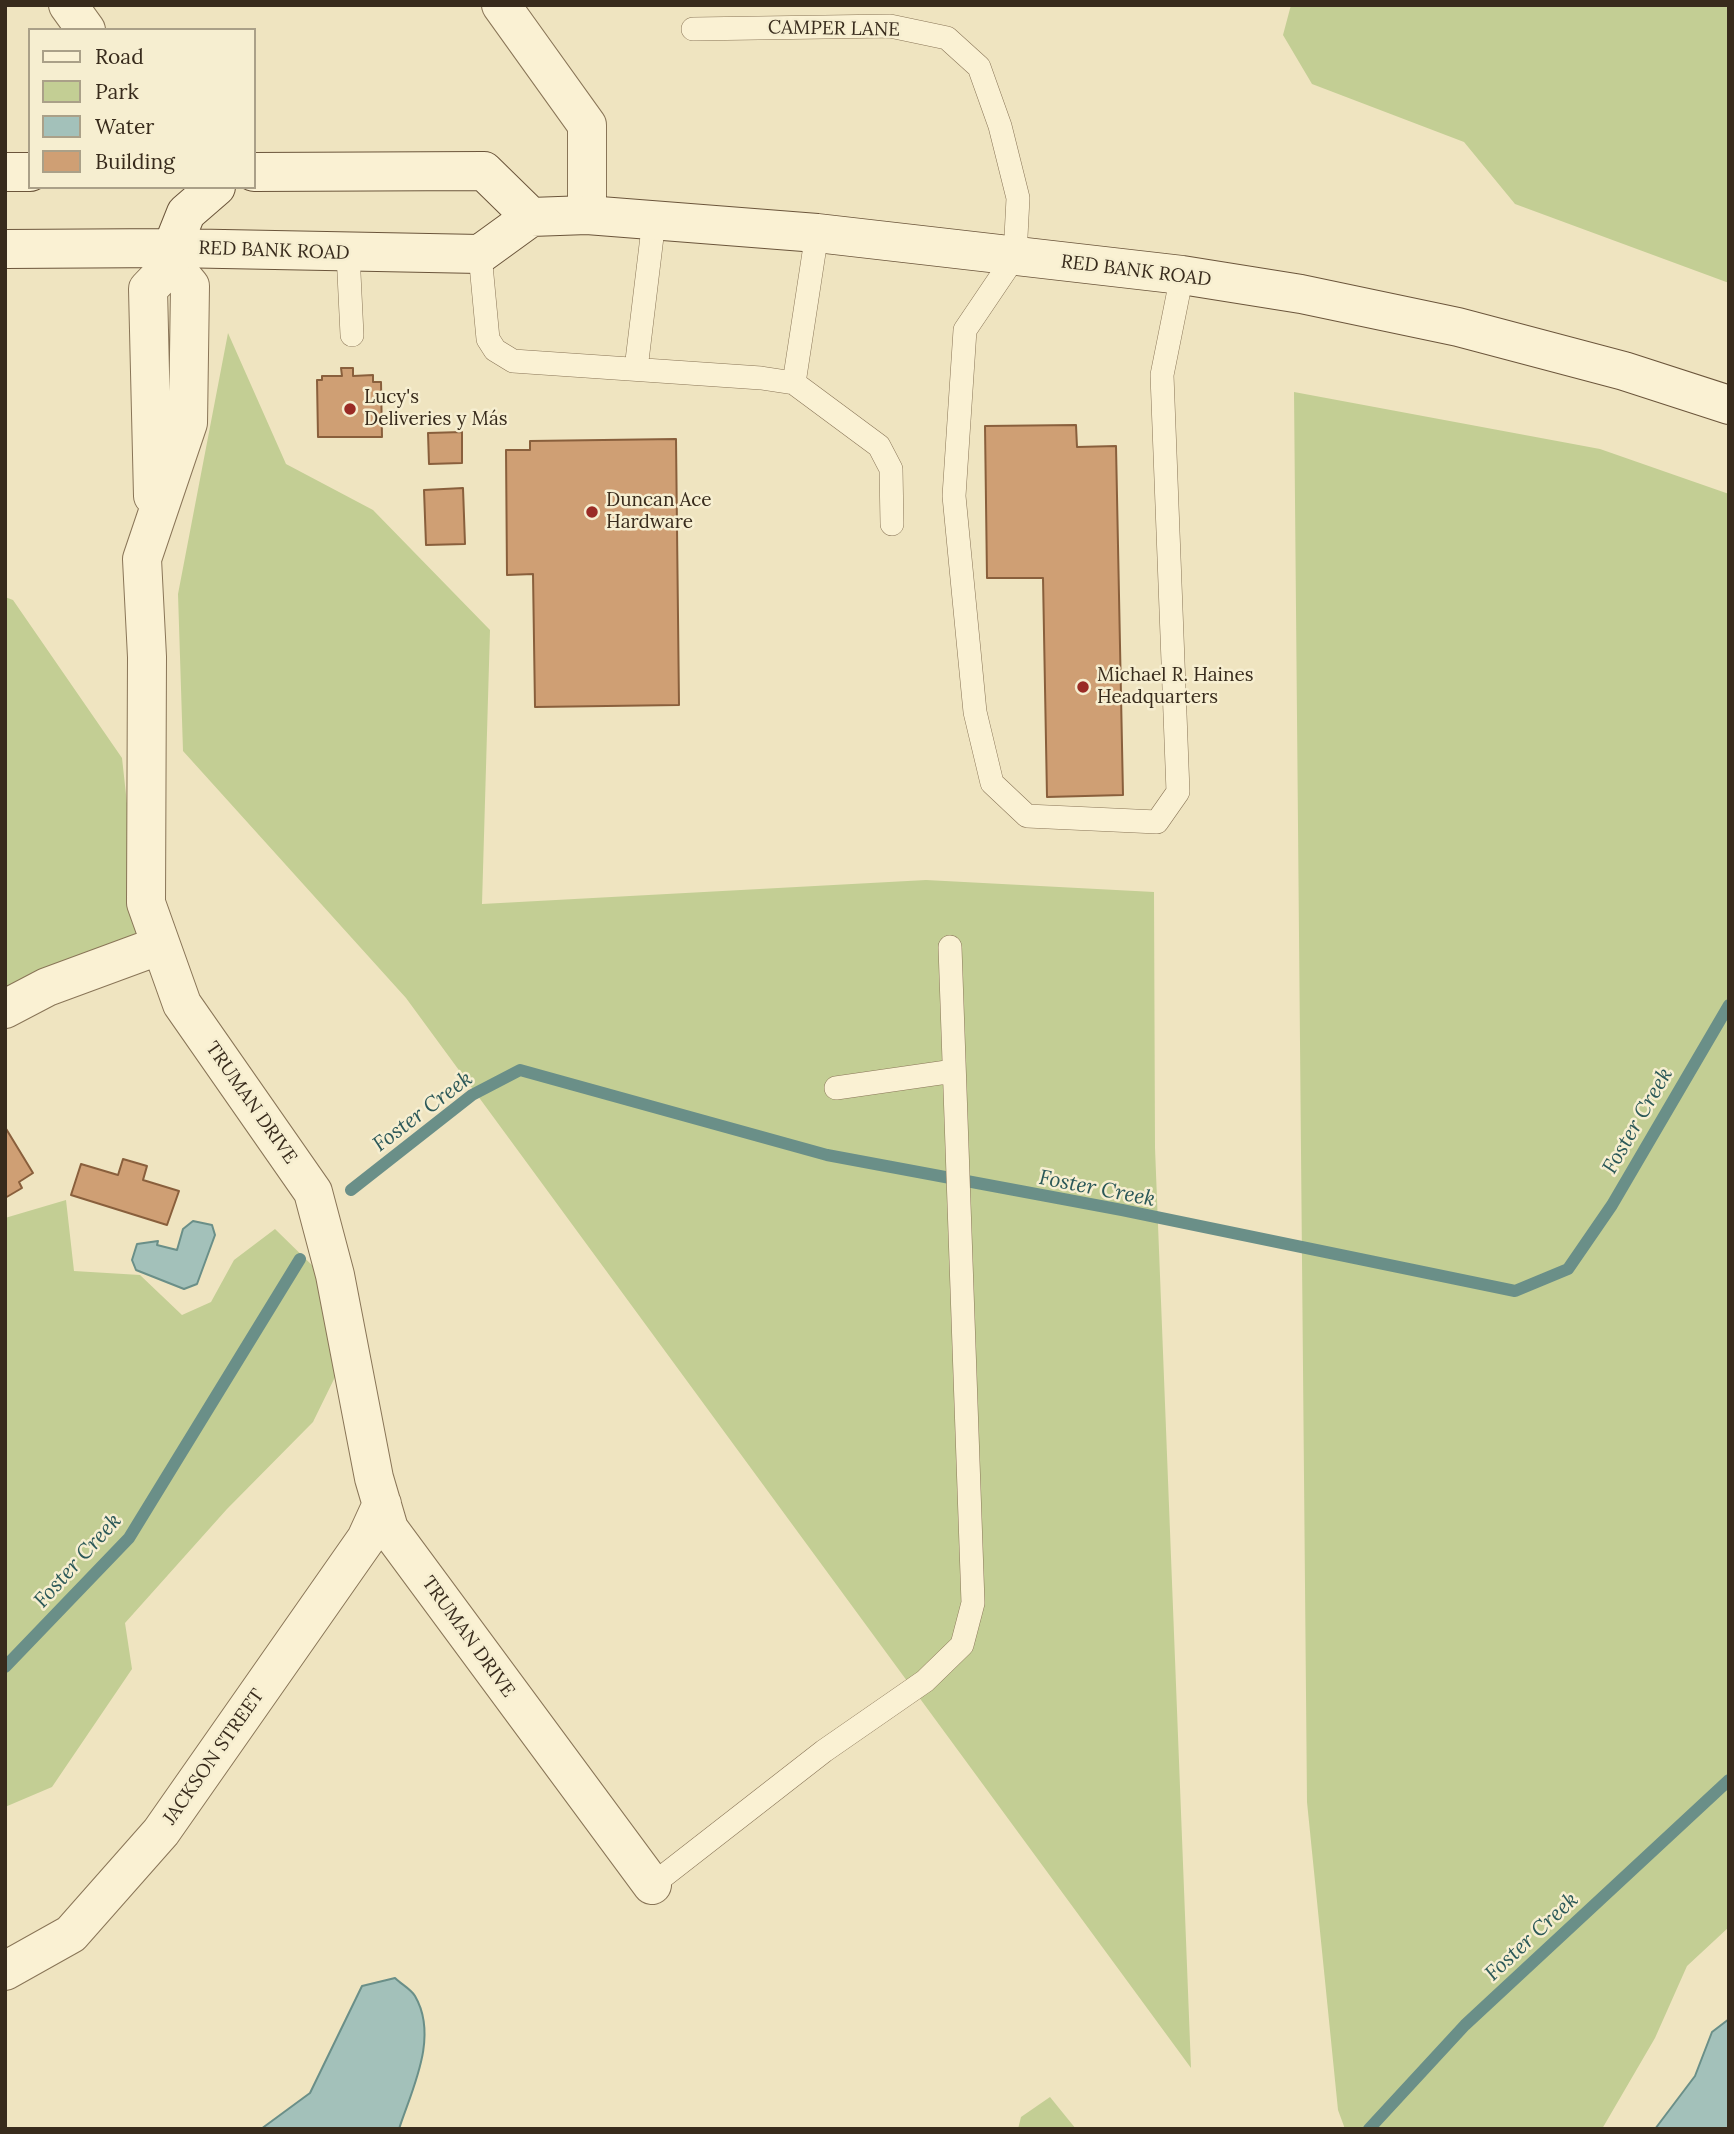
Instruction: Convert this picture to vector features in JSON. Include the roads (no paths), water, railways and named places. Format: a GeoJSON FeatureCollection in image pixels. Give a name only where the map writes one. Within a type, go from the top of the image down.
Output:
{"type":"FeatureCollection","features":[{"type":"Feature","properties":{"kind":"street"},"geometry":{"type":"LineString","coordinates":[[68,5],[85,28]]}},
{"type":"Feature","properties":{"kind":"street"},"geometry":{"type":"LineString","coordinates":[[501,5],[587,125],[587,215]]}},
{"type":"Feature","properties":{"kind":"street"},"geometry":{"type":"LineString","coordinates":[[256,172],[484,171],[531,217],[480,254]]}},
{"type":"Feature","properties":{"kind":"street"},"geometry":{"type":"LineString","coordinates":[[5,172],[28,172]]}},
{"type":"Feature","properties":{"kind":"street"},"geometry":{"type":"LineString","coordinates":[[172,256],[186,213],[214,189]]}},
{"type":"Feature","properties":{"kind":"street","name":"RED BANK ROAD"},"geometry":{"type":"LineString","coordinates":[[531,217],[587,215],[817,233],[1182,275],[1301,294],[1458,327],[1624,371],[1729,405]]}},
{"type":"Feature","properties":{"kind":"street","name":"RED BANK ROAD"},"geometry":{"type":"LineString","coordinates":[[5,249],[172,256],[480,254]]}},
{"type":"Feature","properties":{"kind":"street","name":"TRUMAN DRIVE"},"geometry":{"type":"LineString","coordinates":[[172,256],[148,289],[154,522],[142,559],[147,657],[146,903],[181,1004],[313,1192],[335,1275],[389,1529],[652,1885]]}},
{"type":"Feature","properties":{"kind":"street"},"geometry":{"type":"LineString","coordinates":[[5,1009],[47,987],[161,945]]}},
{"type":"Feature","properties":{"kind":"street","name":"JACKSON STREET"},"geometry":{"type":"LineString","coordinates":[[5,1971],[71,1934],[162,1832],[366,1539],[382,1504]]}},
{"type":"Feature","properties":{"kind":"lane","name":"CAMPER LANE"},"geometry":{"type":"LineString","coordinates":[[693,29],[890,26],[947,38],[979,67],[1000,125],[1018,198],[1015,256]]}},
{"type":"Feature","properties":{"kind":"lane"},"geometry":{"type":"LineString","coordinates":[[636,369],[654,220]]}},
{"type":"Feature","properties":{"kind":"lane"},"geometry":{"type":"LineString","coordinates":[[794,383],[817,233]]}},
{"type":"Feature","properties":{"kind":"lane"},"geometry":{"type":"LineString","coordinates":[[348,253],[352,335]]}},
{"type":"Feature","properties":{"kind":"lane"},"geometry":{"type":"LineString","coordinates":[[480,254],[485,331],[495,350],[513,361],[761,378],[794,383],[879,446],[891,469],[892,524]]}},
{"type":"Feature","properties":{"kind":"lane"},"geometry":{"type":"LineString","coordinates":[[1015,256],[965,330],[954,496],[978,724],[992,783],[1027,816],[1157,821],[1178,792],[1162,375],[1182,275]]}},
{"type":"Feature","properties":{"kind":"lane"},"geometry":{"type":"LineString","coordinates":[[652,1885],[824,1751],[925,1681],[962,1645],[973,1603],[950,947]]}},
{"type":"Feature","properties":{"kind":"lane"},"geometry":{"type":"LineString","coordinates":[[836,1088],[954,1071]]}},
{"type":"Feature","properties":{"kind":"water"},"geometry":{"type":"Polygon","coordinates":[[[193,1221],[212,1225],[215,1235],[197,1284],[184,1289],[136,1270],[132,1260],[137,1244],[158,1241],[157,1245],[177,1250],[183,1229],[193,1221]]]}},
{"type":"Feature","properties":{"kind":"water"},"geometry":{"type":"Polygon","coordinates":[[[395,1978],[415,1996],[422,2012],[424,2028],[421,2063],[399,2129],[261,2129],[310,2093],[362,1986],[395,1978]]]}},
{"type":"Feature","properties":{"kind":"water"},"geometry":{"type":"Polygon","coordinates":[[[1729,2019],[1729,2129],[1655,2129],[1695,2076],[1712,2032],[1729,2019]]]}},
{"type":"Feature","properties":{"kind":"waterway","name":"Foster Creek"},"geometry":{"type":"LineString","coordinates":[[351,1190],[472,1095],[520,1070],[827,1155],[1122,1210],[1515,1291],[1568,1269],[1612,1205],[1729,1005]]}},
{"type":"Feature","properties":{"kind":"waterway","name":"Foster Creek"},"geometry":{"type":"LineString","coordinates":[[5,1667],[129,1538],[300,1259]]}},
{"type":"Feature","properties":{"kind":"waterway","name":"Foster Creek"},"geometry":{"type":"LineString","coordinates":[[1369,2129],[1465,2025],[1729,1780]]}},
{"type":"Feature","properties":{"kind":"place","name":"Lucy's Deliveries y Más"},"geometry":{"type":"Point","coordinates":[350,409]}},
{"type":"Feature","properties":{"kind":"place","name":"Duncan Ace Hardware"},"geometry":{"type":"Point","coordinates":[592,512]}},
{"type":"Feature","properties":{"kind":"place","name":"Michael R. Haines Headquarters"},"geometry":{"type":"Point","coordinates":[1083,687]}}]}
